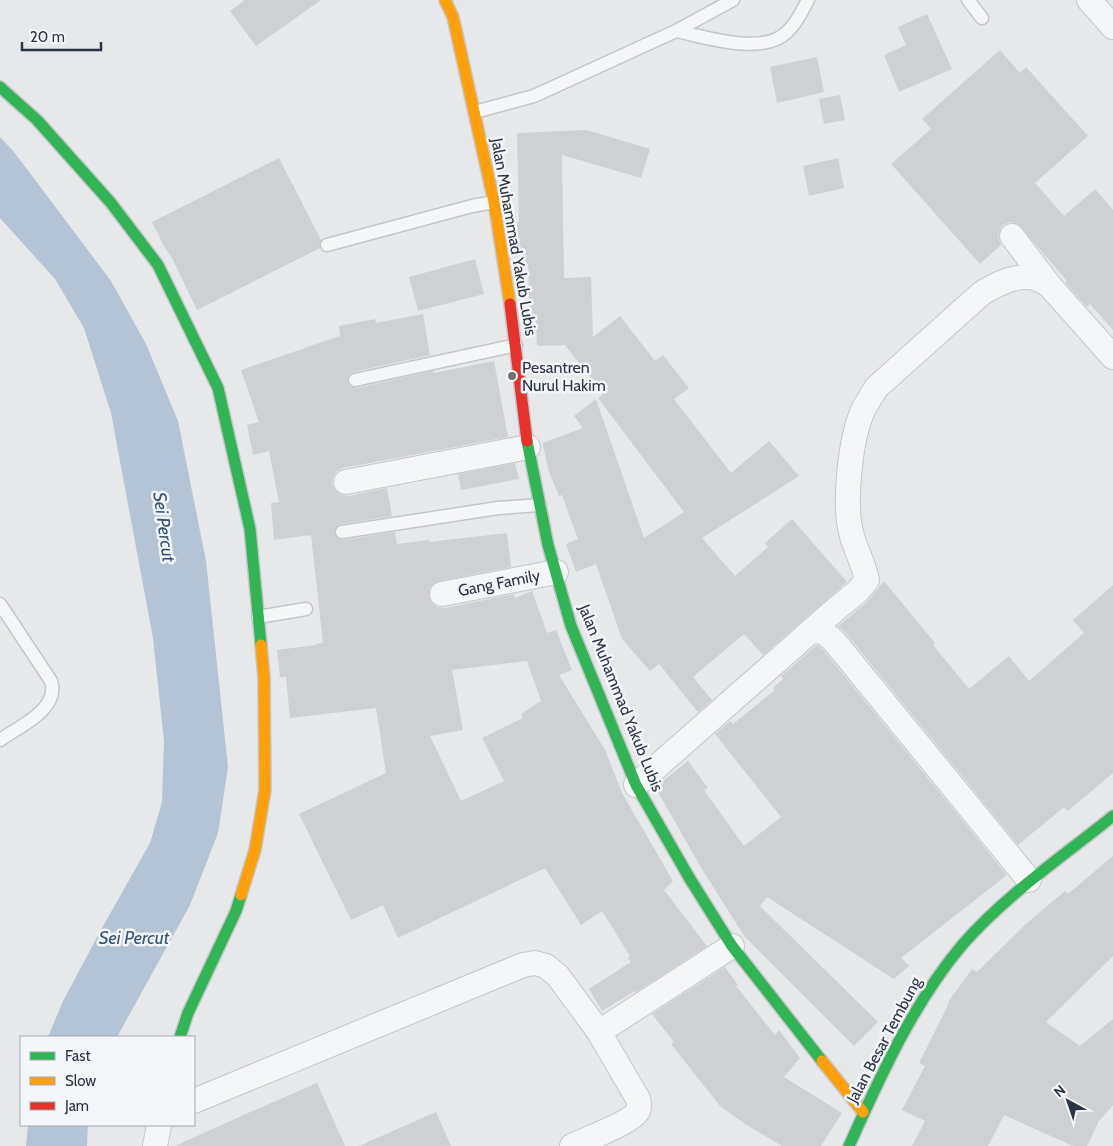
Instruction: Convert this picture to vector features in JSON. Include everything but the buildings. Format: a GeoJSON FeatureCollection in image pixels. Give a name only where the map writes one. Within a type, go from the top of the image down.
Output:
{"type":"FeatureCollection","features":[{"type":"Feature","properties":{"kind":"main road","name":"Jalan Muhammad Yakub Lubis"},"geometry":{"type":"LineString","coordinates":[[445,0],[454,17],[476,112],[494,202],[516,345],[528,446],[548,545],[571,626],[636,785],[690,879],[732,946],[863,1112]]}},
{"type":"Feature","properties":{"kind":"main road"},"geometry":{"type":"LineString","coordinates":[[0,87],[37,120],[112,203],[158,265],[218,388],[250,529],[264,678],[265,790],[255,850],[236,910],[188,1013],[180,1036]]}},
{"type":"Feature","properties":{"kind":"main road","name":"Jalan Besar Tembung"},"geometry":{"type":"LineString","coordinates":[[849,1146],[863,1112],[910,1021],[938,976],[975,931],[1029,880],[1110,825]]}},
{"type":"Feature","properties":{"kind":"street"},"geometry":{"type":"LineString","coordinates":[[1090,0],[1113,27]]}},
{"type":"Feature","properties":{"kind":"street"},"geometry":{"type":"LineString","coordinates":[[1012,236],[1049,285],[1113,357]]}},
{"type":"Feature","properties":{"kind":"street"},"geometry":{"type":"LineString","coordinates":[[636,785],[836,608],[857,592],[867,580],[865,568],[852,537],[848,519],[849,492],[856,431],[864,408],[876,388],[982,293],[1001,282],[1019,278],[1035,278],[1049,285]]}},
{"type":"Feature","properties":{"kind":"street"},"geometry":{"type":"LineString","coordinates":[[346,482],[528,446]]}},
{"type":"Feature","properties":{"kind":"street","name":"Gang Family"},"geometry":{"type":"LineString","coordinates":[[442,594],[556,572]]}},
{"type":"Feature","properties":{"kind":"street"},"geometry":{"type":"LineString","coordinates":[[809,633],[815,631],[825,632],[834,641],[1029,880]]}},
{"type":"Feature","properties":{"kind":"street"},"geometry":{"type":"LineString","coordinates":[[599,1032],[732,946]]}},
{"type":"Feature","properties":{"kind":"street"},"geometry":{"type":"LineString","coordinates":[[195,1101],[514,969],[535,963],[546,966],[558,976],[599,1032],[640,1105],[639,1110],[631,1119],[572,1146]]}},
{"type":"Feature","properties":{"kind":"street"},"geometry":{"type":"LineString","coordinates":[[155,1146],[159,1126]]}},
{"type":"Feature","properties":{"kind":"lane"},"geometry":{"type":"LineString","coordinates":[[476,112],[534,96],[676,31],[732,0]]}},
{"type":"Feature","properties":{"kind":"lane"},"geometry":{"type":"LineString","coordinates":[[676,31],[742,44],[774,42],[787,33],[798,19],[808,0]]}},
{"type":"Feature","properties":{"kind":"lane"},"geometry":{"type":"LineString","coordinates":[[968,0],[982,18]]}},
{"type":"Feature","properties":{"kind":"lane"},"geometry":{"type":"LineString","coordinates":[[327,245],[472,206],[494,202]]}},
{"type":"Feature","properties":{"kind":"lane"},"geometry":{"type":"LineString","coordinates":[[355,380],[516,345]]}},
{"type":"Feature","properties":{"kind":"lane"},"geometry":{"type":"LineString","coordinates":[[342,532],[498,508],[540,504]]}},
{"type":"Feature","properties":{"kind":"lane"},"geometry":{"type":"LineString","coordinates":[[0,604],[53,688],[47,706],[0,740]]}},
{"type":"Feature","properties":{"kind":"lane"},"geometry":{"type":"LineString","coordinates":[[258,617],[306,609]]}},
{"type":"Feature","properties":{"kind":"water","name":"Sei Percut"},"geometry":{"type":"Polygon","coordinates":[[[0,137],[14,152],[111,281],[146,344],[178,421],[206,561],[228,767],[218,833],[190,905],[118,1036],[48,1036],[63,1001],[150,843],[162,802],[164,741],[153,638],[111,413],[84,328],[55,279],[0,218],[0,137]]]}},
{"type":"Feature","properties":{"kind":"water"},"geometry":{"type":"Polygon","coordinates":[[[28,1126],[88,1126],[87,1146],[26,1146],[28,1126]]]}},
{"type":"Feature","properties":{"kind":"traffic: fast"},"geometry":{"type":"LineString","coordinates":[[0,87],[37,120],[111,203],[158,265],[218,388],[250,529],[261,645]]}},
{"type":"Feature","properties":{"kind":"traffic: fast"},"geometry":{"type":"LineString","coordinates":[[527,441],[548,545],[571,626],[636,785],[690,879],[732,946],[822,1061]]}},
{"type":"Feature","properties":{"kind":"traffic: fast"},"geometry":{"type":"LineString","coordinates":[[849,1146],[886,1067],[913,1016],[928,991],[963,944],[997,909],[1113,816]]}},
{"type":"Feature","properties":{"kind":"traffic: fast"},"geometry":{"type":"LineString","coordinates":[[180,1036],[188,1013],[236,911],[241,895]]}},
{"type":"Feature","properties":{"kind":"traffic: slow"},"geometry":{"type":"LineString","coordinates":[[445,0],[453,17],[494,202],[510,304]]}},
{"type":"Feature","properties":{"kind":"traffic: slow"},"geometry":{"type":"LineString","coordinates":[[241,895],[255,850],[265,790],[264,678],[261,645]]}},
{"type":"Feature","properties":{"kind":"traffic: slow"},"geometry":{"type":"LineString","coordinates":[[822,1061],[863,1112]]}},
{"type":"Feature","properties":{"kind":"traffic: jam"},"geometry":{"type":"LineString","coordinates":[[510,304],[527,441]]}},
{"type":"Feature","properties":{"kind":"place","name":"Pesantren Nurul Hakim"},"geometry":{"type":"Point","coordinates":[512,376]}}]}
